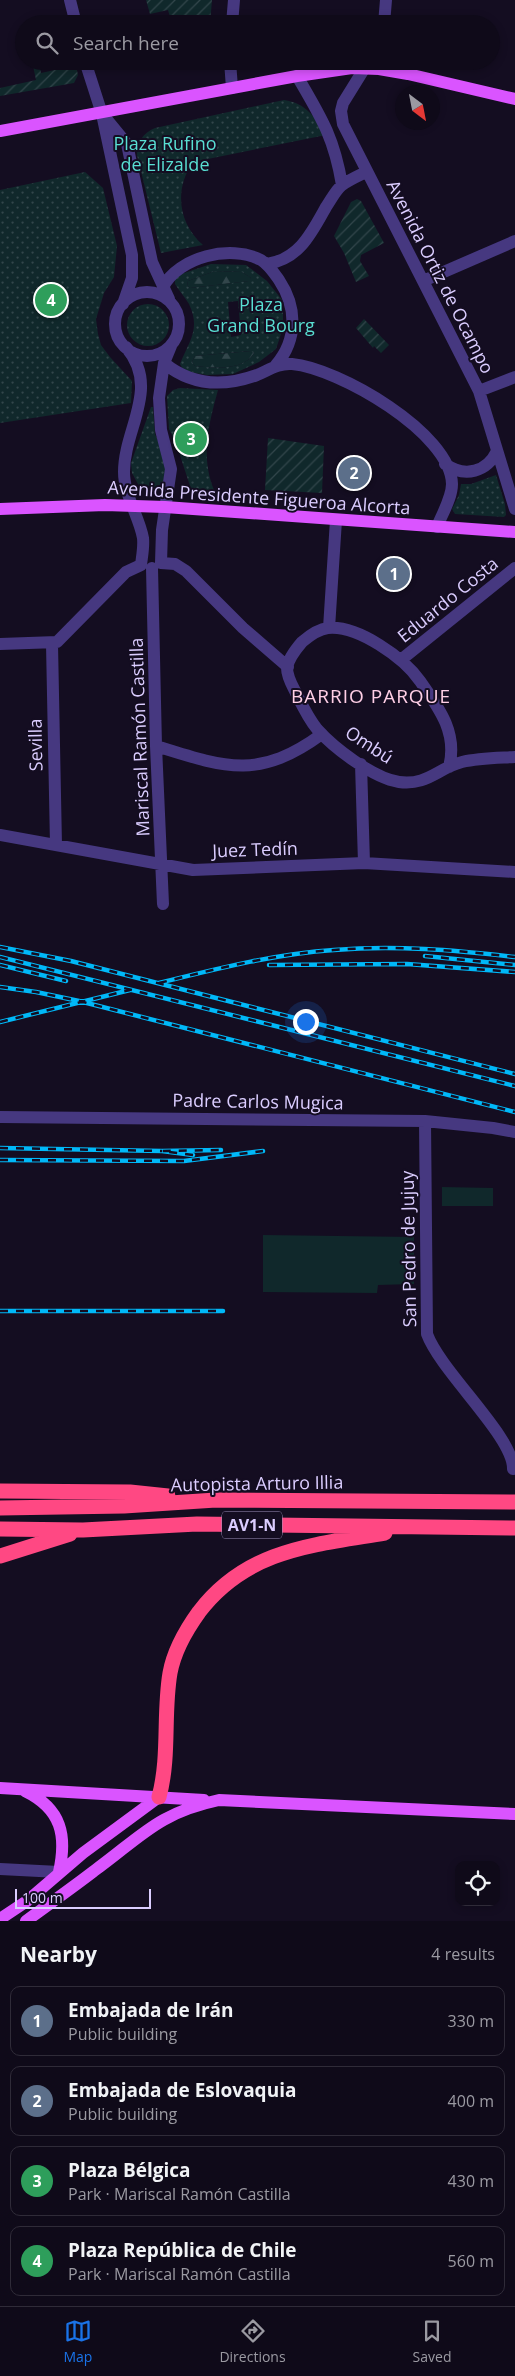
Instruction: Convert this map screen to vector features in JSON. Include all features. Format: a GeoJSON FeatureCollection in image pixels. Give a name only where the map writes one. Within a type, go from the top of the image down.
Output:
{"type":"FeatureCollection","features":[{"type":"Feature","properties":{"kind":"highway"},"geometry":{"type":"LineString","coordinates":[[0,1491],[130,1492],[216,1500]]}},
{"type":"Feature","properties":{"kind":"highway","name":"Autopista Arturo Illia"},"geometry":{"type":"LineString","coordinates":[[0,1508],[124,1506],[216,1500],[515,1502]]}},
{"type":"Feature","properties":{"kind":"highway","name":"AV1-N"},"geometry":{"type":"LineString","coordinates":[[0,1529],[83,1530],[197,1524],[515,1528]]}},
{"type":"Feature","properties":{"kind":"highway"},"geometry":{"type":"LineString","coordinates":[[159,1797],[165,1774],[169,1685],[173,1660],[187,1630],[214,1595],[249,1567],[280,1553],[316,1544],[421,1527]]}},
{"type":"Feature","properties":{"kind":"highway"},"geometry":{"type":"LineString","coordinates":[[0,1556],[83,1530]]}},
{"type":"Feature","properties":{"kind":"main road"},"geometry":{"type":"LineString","coordinates":[[0,131],[336,70]]}},
{"type":"Feature","properties":{"kind":"main road"},"geometry":{"type":"LineString","coordinates":[[390,70],[515,98]]}},
{"type":"Feature","properties":{"kind":"main road","name":"Avenida Presidente Figueroa Alcorta"},"geometry":{"type":"LineString","coordinates":[[0,509],[132,505],[164,506],[515,532]]}},
{"type":"Feature","properties":{"kind":"main road"},"geometry":{"type":"LineString","coordinates":[[0,1788],[515,1814]]}},
{"type":"Feature","properties":{"kind":"main road"},"geometry":{"type":"LineString","coordinates":[[21,1789],[45,1805],[54,1816],[61,1830],[64,1844],[59,1872]]}},
{"type":"Feature","properties":{"kind":"main road"},"geometry":{"type":"LineString","coordinates":[[0,1919],[27,1901],[59,1872],[159,1797]]}},
{"type":"Feature","properties":{"kind":"main road"},"geometry":{"type":"LineString","coordinates":[[26,1921],[96,1870],[149,1827],[176,1812],[219,1800]]}},
{"type":"Feature","properties":{"kind":"street"},"geometry":{"type":"LineString","coordinates":[[70,0],[74,15]]}},
{"type":"Feature","properties":{"kind":"street"},"geometry":{"type":"LineString","coordinates":[[233,15],[234,0]]}},
{"type":"Feature","properties":{"kind":"street"},"geometry":{"type":"LineString","coordinates":[[385,15],[386,0]]}},
{"type":"Feature","properties":{"kind":"street"},"geometry":{"type":"LineString","coordinates":[[88,70],[102,114],[132,255],[132,278],[117,315],[115,325],[118,336],[126,347],[137,354],[147,356],[161,352],[171,346],[177,336],[179,323],[176,310],[152,262],[127,144],[102,114]]}},
{"type":"Feature","properties":{"kind":"street"},"geometry":{"type":"LineString","coordinates":[[231,70],[232,88]]}},
{"type":"Feature","properties":{"kind":"street","name":"Avenida Ortiz de Ocampo"},"geometry":{"type":"LineString","coordinates":[[364,70],[343,103],[341,118],[366,172],[479,391],[515,509]]}},
{"type":"Feature","properties":{"kind":"street"},"geometry":{"type":"LineString","coordinates":[[297,76],[334,143],[342,185]]}},
{"type":"Feature","properties":{"kind":"street"},"geometry":{"type":"LineString","coordinates":[[267,264],[284,259],[302,246],[334,193],[342,185],[366,172]]}},
{"type":"Feature","properties":{"kind":"street"},"geometry":{"type":"LineString","coordinates":[[423,281],[515,241]]}},
{"type":"Feature","properties":{"kind":"street"},"geometry":{"type":"LineString","coordinates":[[164,363],[186,378],[215,383],[246,379],[276,364],[284,356],[292,336],[293,318],[291,305],[284,289],[267,264],[245,256],[206,256],[194,259],[170,275],[166,293]]}},
{"type":"Feature","properties":{"kind":"street"},"geometry":{"type":"LineString","coordinates":[[123,304],[132,296],[144,292],[166,293]]}},
{"type":"Feature","properties":{"kind":"street","name":"Mariscal Ramón Castilla"},"geometry":{"type":"LineString","coordinates":[[163,904],[156,746],[152,565],[171,469],[159,411],[160,385],[164,363],[171,346]]}},
{"type":"Feature","properties":{"kind":"street","name":"Mariscal Ramón Castilla"},"geometry":{"type":"LineString","coordinates":[[126,347],[134,358],[141,379],[138,416],[129,445],[124,473],[132,505],[152,565]]}},
{"type":"Feature","properties":{"kind":"street"},"geometry":{"type":"LineString","coordinates":[[276,364],[303,366],[361,388],[403,416],[430,443],[446,464],[450,476],[451,491],[437,527]]}},
{"type":"Feature","properties":{"kind":"street"},"geometry":{"type":"LineString","coordinates":[[479,391],[515,377]]}},
{"type":"Feature","properties":{"kind":"street"},"geometry":{"type":"LineString","coordinates":[[446,464],[456,470],[475,471],[486,466],[497,451]]}},
{"type":"Feature","properties":{"kind":"street"},"geometry":{"type":"LineString","coordinates":[[329,628],[336,520]]}},
{"type":"Feature","properties":{"kind":"street"},"geometry":{"type":"LineString","coordinates":[[0,644],[52,644],[62,638],[126,572],[152,565],[175,564],[189,573],[235,620],[288,667],[292,655],[305,640],[329,628],[348,632],[373,642],[402,659],[428,692],[448,726],[452,744],[449,767]]}},
{"type":"Feature","properties":{"kind":"street","name":"Eduardo Costa"},"geometry":{"type":"LineString","coordinates":[[402,659],[515,568]]}},
{"type":"Feature","properties":{"kind":"street","name":"Sevilla"},"geometry":{"type":"LineString","coordinates":[[52,644],[56,845]]}},
{"type":"Feature","properties":{"kind":"street","name":"Ombú"},"geometry":{"type":"LineString","coordinates":[[288,667],[290,681],[298,697],[322,734],[361,764],[392,780],[410,782],[430,779],[449,767],[465,761],[515,757]]}},
{"type":"Feature","properties":{"kind":"street"},"geometry":{"type":"LineString","coordinates":[[156,746],[224,766],[244,767],[280,759],[301,749],[322,734]]}},
{"type":"Feature","properties":{"kind":"street"},"geometry":{"type":"LineString","coordinates":[[361,764],[364,863]]}},
{"type":"Feature","properties":{"kind":"street","name":"Juez Tedín"},"geometry":{"type":"LineString","coordinates":[[0,835],[161,865],[213,870],[364,863],[515,872]]}},
{"type":"Feature","properties":{"kind":"street","name":"Padre Carlos Mugica"},"geometry":{"type":"LineString","coordinates":[[0,1117],[425,1122],[493,1128],[515,1132]]}},
{"type":"Feature","properties":{"kind":"street","name":"San Pedro de Jujuy"},"geometry":{"type":"LineString","coordinates":[[425,1122],[427,1334],[440,1358],[508,1449],[513,1469]]}},
{"type":"Feature","properties":{"kind":"street"},"geometry":{"type":"LineString","coordinates":[[0,1869],[59,1872]]}},
{"type":"Feature","properties":{"kind":"green space"},"geometry":{"type":"Polygon","coordinates":[[[146,0],[212,0],[211,15],[169,15],[168,10],[150,14],[146,0]]]}},
{"type":"Feature","properties":{"kind":"green space"},"geometry":{"type":"Polygon","coordinates":[[[34,70],[40,70],[41,73],[54,70],[77,70],[78,75],[74,83],[0,96],[0,88],[36,80],[34,70]]]}},
{"type":"Feature","properties":{"kind":"green space","name":"Plaza Rufino de Elizalde"},"geometry":{"type":"Polygon","coordinates":[[[284,100],[298,104],[309,112],[326,135],[193,162],[183,183],[182,205],[188,227],[203,245],[161,253],[137,155],[138,146],[144,135],[155,128],[284,100]]]}},
{"type":"Feature","properties":{"kind":"green space"},"geometry":{"type":"Polygon","coordinates":[[[85,172],[103,188],[117,246],[114,277],[104,293],[96,319],[98,334],[101,345],[132,381],[131,403],[0,423],[0,190],[85,172]]]}},
{"type":"Feature","properties":{"kind":"green space"},"geometry":{"type":"Polygon","coordinates":[[[357,199],[361,201],[384,243],[361,255],[360,261],[369,276],[356,282],[344,253],[334,236],[351,202],[357,199]]]}},
{"type":"Feature","properties":{"kind":"green space","name":"Plaza Grand Bourg"},"geometry":{"type":"Polygon","coordinates":[[[211,264],[246,265],[267,281],[283,301],[283,328],[276,349],[259,362],[233,374],[207,375],[184,371],[180,364],[190,342],[194,321],[189,304],[175,284],[175,279],[181,274],[211,264]],[[215,271],[188,281],[187,286],[190,288],[249,281],[251,278],[242,272],[215,271]],[[238,301],[228,302],[231,337],[241,335],[238,301]],[[250,351],[195,356],[192,362],[195,366],[219,368],[243,363],[254,353],[250,351]]]}},
{"type":"Feature","properties":{"kind":"green space"},"geometry":{"type":"Polygon","coordinates":[[[215,271],[242,272],[251,278],[250,281],[190,288],[187,286],[188,281],[215,271]]]}},
{"type":"Feature","properties":{"kind":"green space"},"geometry":{"type":"Polygon","coordinates":[[[152,304],[160,307],[166,313],[169,325],[166,337],[160,343],[144,346],[136,343],[130,337],[127,321],[130,313],[136,307],[152,304]]]}},
{"type":"Feature","properties":{"kind":"green space"},"geometry":{"type":"Polygon","coordinates":[[[364,319],[389,345],[381,353],[374,346],[373,348],[356,328],[364,319]]]}},
{"type":"Feature","properties":{"kind":"green space"},"geometry":{"type":"Polygon","coordinates":[[[251,351],[254,353],[249,359],[235,366],[219,368],[202,367],[195,366],[192,362],[195,356],[251,351]]]}},
{"type":"Feature","properties":{"kind":"green space"},"geometry":{"type":"Polygon","coordinates":[[[180,388],[218,390],[207,440],[207,465],[214,490],[191,489],[176,443],[169,429],[167,396],[173,390],[180,388]]]}},
{"type":"Feature","properties":{"kind":"green space"},"geometry":{"type":"Polygon","coordinates":[[[151,407],[153,407],[155,434],[167,461],[163,483],[151,490],[139,486],[132,473],[131,463],[151,407]]]}},
{"type":"Feature","properties":{"kind":"green space"},"geometry":{"type":"Polygon","coordinates":[[[268,438],[324,446],[322,493],[265,490],[268,438]]]}},
{"type":"Feature","properties":{"kind":"green space"},"geometry":{"type":"Polygon","coordinates":[[[496,475],[505,504],[506,515],[504,517],[455,514],[452,509],[459,495],[461,484],[471,484],[496,475]]]}},
{"type":"Feature","properties":{"kind":"green space"},"geometry":{"type":"Polygon","coordinates":[[[442,1187],[493,1188],[493,1206],[442,1206],[442,1187]]]}},
{"type":"Feature","properties":{"kind":"green space"},"geometry":{"type":"Polygon","coordinates":[[[263,1235],[414,1237],[414,1284],[378,1285],[377,1293],[263,1292],[263,1235]]]}},
{"type":"Feature","properties":{"kind":"railway"},"geometry":{"type":"LineString","coordinates":[[0,947],[71,961],[515,1074]]}},
{"type":"Feature","properties":{"kind":"railway"},"geometry":{"type":"LineString","coordinates":[[159,983],[224,967],[289,955],[334,950],[424,949],[515,957]]}},
{"type":"Feature","properties":{"kind":"railway"},"geometry":{"type":"LineString","coordinates":[[425,956],[515,965]]}},
{"type":"Feature","properties":{"kind":"railway"},"geometry":{"type":"LineString","coordinates":[[0,957],[515,1086]]}},
{"type":"Feature","properties":{"kind":"railway"},"geometry":{"type":"LineString","coordinates":[[269,965],[407,964],[515,972]]}},
{"type":"Feature","properties":{"kind":"railway"},"geometry":{"type":"LineString","coordinates":[[0,965],[66,981]]}},
{"type":"Feature","properties":{"kind":"railway"},"geometry":{"type":"LineString","coordinates":[[0,987],[79,1001],[515,1112]]}},
{"type":"Feature","properties":{"kind":"railway"},"geometry":{"type":"LineString","coordinates":[[0,1022],[130,990]]}},
{"type":"Feature","properties":{"kind":"railway"},"geometry":{"type":"LineString","coordinates":[[0,1148],[162,1151]]}},
{"type":"Feature","properties":{"kind":"railway"},"geometry":{"type":"LineString","coordinates":[[193,1155],[162,1151],[221,1150]]}},
{"type":"Feature","properties":{"kind":"railway"},"geometry":{"type":"LineString","coordinates":[[0,1160],[184,1161],[263,1151]]}},
{"type":"Feature","properties":{"kind":"railway"},"geometry":{"type":"LineString","coordinates":[[0,1311],[223,1311]]}},
{"type":"Feature","properties":{"kind":"place","name":"Plaza República de Chile"},"geometry":{"type":"Point","coordinates":[51,300]}},
{"type":"Feature","properties":{"kind":"place","name":"Plaza Bélgica"},"geometry":{"type":"Point","coordinates":[191,439]}},
{"type":"Feature","properties":{"kind":"place","name":"Embajada de Eslovaquia"},"geometry":{"type":"Point","coordinates":[354,473]}},
{"type":"Feature","properties":{"kind":"place","name":"Embajada de Irán"},"geometry":{"type":"Point","coordinates":[394,574]}},
{"type":"Feature","properties":{"kind":"district","name":"BARRIO PARQUE"},"geometry":{"type":"Point","coordinates":[371,696]}}]}
